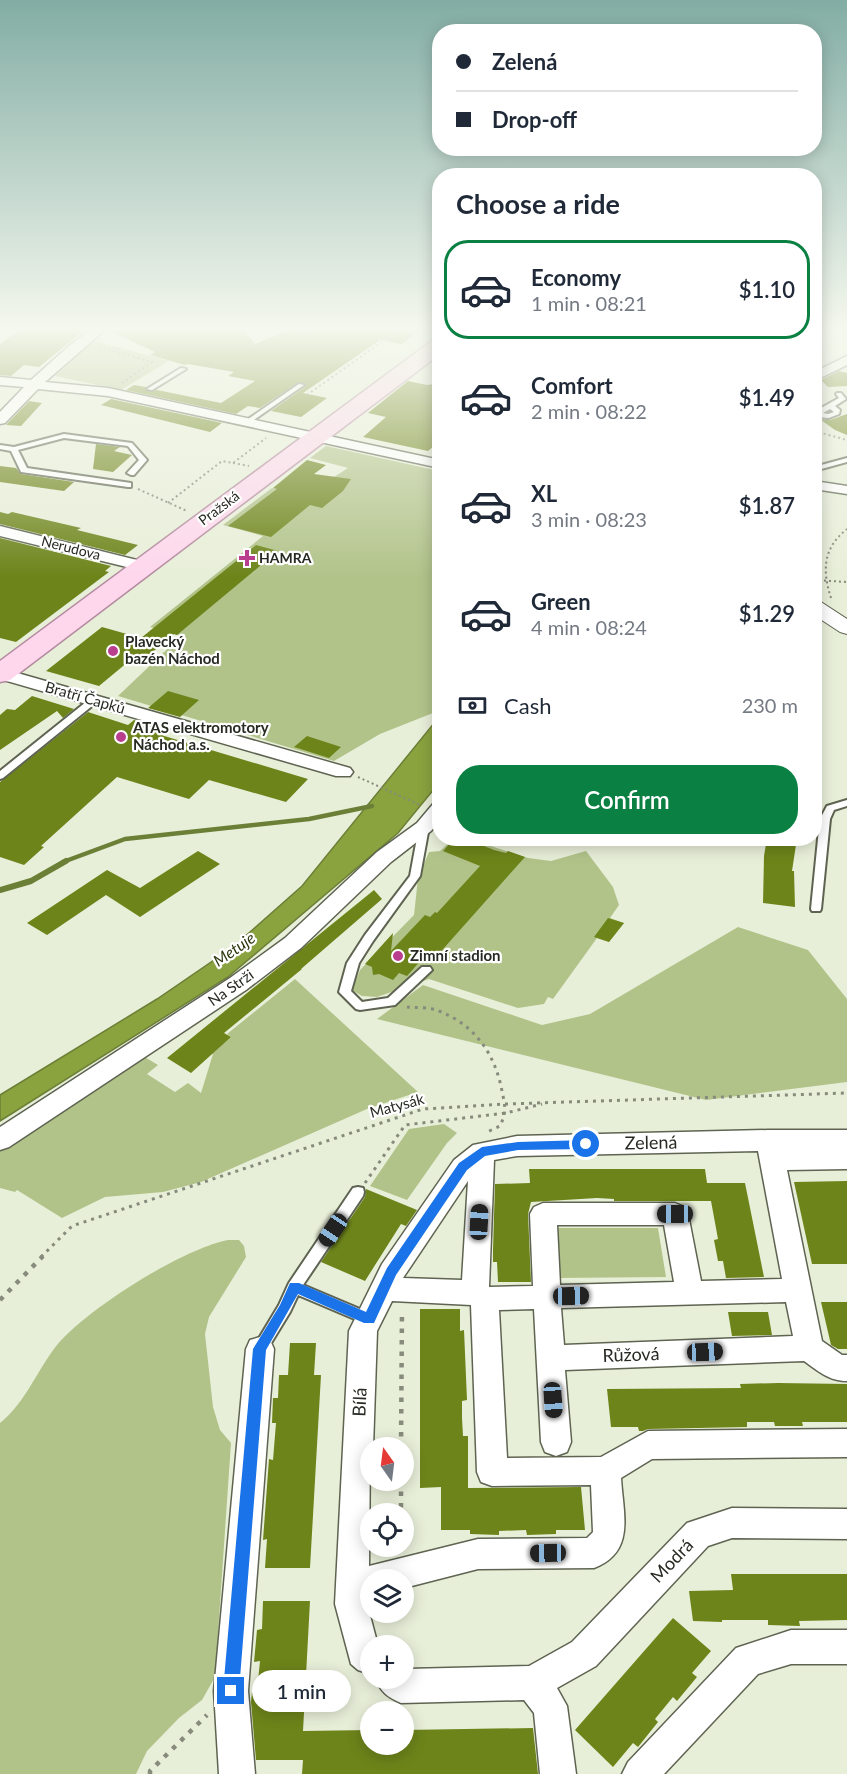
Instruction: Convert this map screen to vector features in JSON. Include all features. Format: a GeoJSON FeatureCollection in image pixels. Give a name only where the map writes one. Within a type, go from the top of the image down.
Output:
{"type":"FeatureCollection","features":[{"type":"Feature","properties":{"kind":"main road","name":"Pražská"},"geometry":{"type":"LineString","coordinates":[[1,674],[350,411]]}},
{"type":"Feature","properties":{"kind":"street"},"geometry":{"type":"LineString","coordinates":[[198,411],[432,462]]}},
{"type":"Feature","properties":{"kind":"street"},"geometry":{"type":"LineString","coordinates":[[822,486],[847,490]]}},
{"type":"Feature","properties":{"kind":"street","name":"Nerudova"},"geometry":{"type":"LineString","coordinates":[[0,531],[142,566]]}},
{"type":"Feature","properties":{"kind":"street"},"geometry":{"type":"LineString","coordinates":[[822,611],[845,627]]}},
{"type":"Feature","properties":{"kind":"street","name":"Bratří Čapků"},"geometry":{"type":"LineString","coordinates":[[1,674],[351,774]]}},
{"type":"Feature","properties":{"kind":"street","name":"Na Strži"},"geometry":{"type":"LineString","coordinates":[[0,1140],[238,984],[292,943],[430,814]]}},
{"type":"Feature","properties":{"kind":"street","name":"Zelená"},"geometry":{"type":"LineString","coordinates":[[482,1152],[518,1146],[770,1150],[847,1140]]}},
{"type":"Feature","properties":{"kind":"street"},"geometry":{"type":"LineString","coordinates":[[847,1159],[770,1150],[808,1348],[837,1368],[847,1368]]}},
{"type":"Feature","properties":{"kind":"street"},"geometry":{"type":"LineString","coordinates":[[482,1152],[463,1167],[392,1272],[392,1289],[547,1297],[797,1290]]}},
{"type":"Feature","properties":{"kind":"street"},"geometry":{"type":"LineString","coordinates":[[482,1152],[480,1295],[492,1472],[605,1472],[648,1445],[847,1443]]}},
{"type":"Feature","properties":{"kind":"street"},"geometry":{"type":"LineString","coordinates":[[556,1442],[543,1214],[675,1214],[690,1293]]}},
{"type":"Feature","properties":{"kind":"street","name":"Bílá"},"geometry":{"type":"LineString","coordinates":[[365,1569],[363,1331],[369,1319],[392,1289]]}},
{"type":"Feature","properties":{"kind":"street","name":"Růžová"},"geometry":{"type":"LineString","coordinates":[[550,1358],[808,1348]]}},
{"type":"Feature","properties":{"kind":"street"},"geometry":{"type":"LineString","coordinates":[[237,1774],[231,1691],[260,1349]]}},
{"type":"Feature","properties":{"kind":"street"},"geometry":{"type":"LineString","coordinates":[[414,1569],[478,1554],[594,1552],[609,1538],[605,1472]]}},
{"type":"Feature","properties":{"kind":"street","name":"Modrá"},"geometry":{"type":"LineString","coordinates":[[532,1683],[584,1654],[698,1534],[732,1523],[847,1524]]}},
{"type":"Feature","properties":{"kind":"street","name":"Bílá"},"geometry":{"type":"LineString","coordinates":[[360,1589],[351,1604],[360,1640]]}},
{"type":"Feature","properties":{"kind":"street"},"geometry":{"type":"LineString","coordinates":[[640,1774],[748,1660],[790,1647],[847,1647]]}},
{"type":"Feature","properties":{"kind":"street"},"geometry":{"type":"LineString","coordinates":[[414,1686],[532,1683],[550,1706],[558,1774]]}},
{"type":"Feature","properties":{"kind":"lane"},"geometry":{"type":"LineString","coordinates":[[246,423],[264,411]]}},
{"type":"Feature","properties":{"kind":"lane"},"geometry":{"type":"LineString","coordinates":[[822,415],[829,416],[837,413],[837,411]]}},
{"type":"Feature","properties":{"kind":"lane"},"geometry":{"type":"LineString","coordinates":[[0,447],[14,449],[64,436],[130,444],[143,460],[131,473]]}},
{"type":"Feature","properties":{"kind":"lane"},"geometry":{"type":"LineString","coordinates":[[14,449],[24,470],[128,485]]}},
{"type":"Feature","properties":{"kind":"lane"},"geometry":{"type":"LineString","coordinates":[[822,466],[847,460]]}},
{"type":"Feature","properties":{"kind":"lane"},"geometry":{"type":"LineString","coordinates":[[0,776],[94,700]]}},
{"type":"Feature","properties":{"kind":"lane"},"geometry":{"type":"LineString","coordinates":[[816,909],[825,819],[830,808],[847,803]]}},
{"type":"Feature","properties":{"kind":"lane"},"geometry":{"type":"LineString","coordinates":[[426,970],[391,1002],[360,1006],[345,992],[353,963],[415,876],[430,814]]}},
{"type":"Feature","properties":{"kind":"lane"},"geometry":{"type":"LineString","coordinates":[[260,1349],[285,1308],[294,1287],[358,1192]]}},
{"type":"Feature","properties":{"kind":"lane"},"geometry":{"type":"LineString","coordinates":[[294,1287],[369,1319]]}},
{"type":"Feature","properties":{"kind":"path"},"geometry":{"type":"LineString","coordinates":[[233,463],[277,430]]}},
{"type":"Feature","properties":{"kind":"path"},"geometry":{"type":"LineString","coordinates":[[822,432],[847,440]]}},
{"type":"Feature","properties":{"kind":"path"},"geometry":{"type":"LineString","coordinates":[[168,503],[222,461],[250,466]]}},
{"type":"Feature","properties":{"kind":"path"},"geometry":{"type":"LineString","coordinates":[[128,485],[192,514]]}},
{"type":"Feature","properties":{"kind":"path"},"geometry":{"type":"LineString","coordinates":[[845,627],[825,581],[825,555],[831,543],[847,529]]}},
{"type":"Feature","properties":{"kind":"path"},"geometry":{"type":"LineString","coordinates":[[842,532],[847,533]]}},
{"type":"Feature","properties":{"kind":"path"},"geometry":{"type":"LineString","coordinates":[[822,581],[847,582]]}},
{"type":"Feature","properties":{"kind":"path"},"geometry":{"type":"LineString","coordinates":[[351,774],[430,814]]}},
{"type":"Feature","properties":{"kind":"path"},"geometry":{"type":"LineString","coordinates":[[404,1007],[438,1010],[466,1027],[489,1050],[498,1070],[506,1113],[500,1126],[475,1137],[482,1152]]}},
{"type":"Feature","properties":{"kind":"path","name":"Matysák"},"geometry":{"type":"LineString","coordinates":[[0,1300],[72,1226],[423,1109],[548,1102],[847,1093]]}},
{"type":"Feature","properties":{"kind":"path"},"geometry":{"type":"LineString","coordinates":[[358,1192],[405,1125],[506,1113],[548,1102]]}},
{"type":"Feature","properties":{"kind":"path"},"geometry":{"type":"LineString","coordinates":[[392,1289],[400,1437]]}},
{"type":"Feature","properties":{"kind":"path"},"geometry":{"type":"LineString","coordinates":[[150,1774],[150,1770],[231,1691]]}},
{"type":"Feature","properties":{"kind":"shaded area"},"geometry":{"type":"Polygon","coordinates":[[[326,446],[432,469],[432,713],[380,734],[334,761],[118,696],[181,636],[150,627],[263,536],[223,525],[272,488],[306,495],[348,468],[310,458],[326,446]]]}},
{"type":"Feature","properties":{"kind":"shaded area"},"geometry":{"type":"Polygon","coordinates":[[[445,846],[491,846],[528,858],[551,861],[586,851],[613,887],[619,905],[610,918],[624,923],[609,942],[597,938],[553,999],[548,997],[544,1004],[518,1008],[429,979],[377,997],[362,996],[352,990],[360,970],[414,915],[418,878],[429,852],[440,851],[445,846]]]}},
{"type":"Feature","properties":{"kind":"shaded area"},"geometry":{"type":"Polygon","coordinates":[[[738,927],[808,950],[847,999],[847,1082],[706,1100],[377,1019],[423,985],[542,1025],[590,1014],[738,927]]]}},
{"type":"Feature","properties":{"kind":"shaded area"},"geometry":{"type":"Polygon","coordinates":[[[295,979],[418,1092],[367,1109],[201,1182],[163,1192],[105,1197],[62,1218],[17,1190],[15,1192],[0,1188],[0,1147],[143,1056],[158,1065],[147,1074],[175,1092],[188,1083],[201,1093],[213,1054],[211,1053],[231,1037],[227,1034],[295,979]]]}},
{"type":"Feature","properties":{"kind":"shaded area"},"geometry":{"type":"Polygon","coordinates":[[[444,1124],[457,1133],[447,1143],[407,1200],[370,1186],[409,1129],[444,1124]]]}},
{"type":"Feature","properties":{"kind":"shaded area"},"geometry":{"type":"Polygon","coordinates":[[[554,1228],[658,1228],[666,1277],[558,1278],[554,1228]]]}},
{"type":"Feature","properties":{"kind":"shaded area"},"geometry":{"type":"Polygon","coordinates":[[[228,1240],[239,1240],[244,1246],[246,1257],[209,1317],[205,1334],[213,1407],[220,1430],[231,1443],[215,1677],[202,1700],[179,1718],[147,1751],[136,1774],[0,1774],[0,1423],[24,1396],[57,1345],[90,1315],[136,1282],[186,1255],[228,1240]]]}},
{"type":"Feature","properties":{"kind":"water","name":"Metuje"},"geometry":{"type":"Polygon","coordinates":[[[432,726],[432,792],[398,833],[228,977],[0,1121],[0,1095],[157,999],[233,947],[302,886],[432,726]]]}},
{"type":"Feature","properties":{"kind":"building"},"geometry":{"type":"Polygon","coordinates":[[[20,411],[35,411],[21,426],[6,425],[20,411]]]}},
{"type":"Feature","properties":{"kind":"building"},"geometry":{"type":"Polygon","coordinates":[[[124,411],[166,411],[222,423],[210,432],[124,411]]]}},
{"type":"Feature","properties":{"kind":"building"},"geometry":{"type":"Polygon","coordinates":[[[221,411],[241,411],[236,414],[221,411]]]}},
{"type":"Feature","properties":{"kind":"building"},"geometry":{"type":"Polygon","coordinates":[[[271,411],[310,411],[301,417],[271,411]]]}},
{"type":"Feature","properties":{"kind":"building"},"geometry":{"type":"Polygon","coordinates":[[[371,411],[432,411],[432,448],[428,451],[363,437],[386,417],[368,413],[371,411]]]}},
{"type":"Feature","properties":{"kind":"building"},"geometry":{"type":"Polygon","coordinates":[[[847,414],[847,435],[822,421],[847,414]]]}},
{"type":"Feature","properties":{"kind":"building"},"geometry":{"type":"Polygon","coordinates":[[[96,444],[120,447],[114,451],[132,455],[113,472],[93,469],[96,444]]]}},
{"type":"Feature","properties":{"kind":"building"},"geometry":{"type":"Polygon","coordinates":[[[307,460],[326,465],[314,474],[351,479],[343,491],[322,508],[310,505],[271,537],[228,526],[277,489],[273,488],[307,460]]]}},
{"type":"Feature","properties":{"kind":"building"},"geometry":{"type":"Polygon","coordinates":[[[0,466],[16,468],[21,474],[74,482],[64,491],[0,482],[0,466]]]}},
{"type":"Feature","properties":{"kind":"building"},"geometry":{"type":"Polygon","coordinates":[[[0,512],[8,514],[12,512],[81,528],[77,530],[138,545],[125,555],[0,524],[0,512]]]}},
{"type":"Feature","properties":{"kind":"building"},"geometry":{"type":"Polygon","coordinates":[[[0,538],[111,566],[105,571],[109,572],[16,642],[0,638],[0,538]]]}},
{"type":"Feature","properties":{"kind":"building"},"geometry":{"type":"Polygon","coordinates":[[[256,545],[278,551],[177,635],[174,634],[143,660],[134,657],[99,686],[46,671],[102,627],[141,638],[256,545]]]}},
{"type":"Feature","properties":{"kind":"building"},"geometry":{"type":"Polygon","coordinates":[[[168,691],[199,700],[180,717],[148,708],[168,691]]]}},
{"type":"Feature","properties":{"kind":"building"},"geometry":{"type":"Polygon","coordinates":[[[32,696],[74,709],[63,718],[57,711],[0,750],[0,715],[7,709],[15,710],[32,696]]]}},
{"type":"Feature","properties":{"kind":"building"},"geometry":{"type":"Polygon","coordinates":[[[88,712],[128,725],[134,720],[167,729],[161,735],[308,779],[286,802],[209,780],[189,799],[117,777],[41,846],[44,847],[24,865],[0,857],[0,782],[88,712]]]}},
{"type":"Feature","properties":{"kind":"building"},"geometry":{"type":"Polygon","coordinates":[[[307,736],[341,747],[329,758],[294,747],[307,736]]]}},
{"type":"Feature","properties":{"kind":"building"},"geometry":{"type":"Polygon","coordinates":[[[448,846],[484,846],[525,857],[436,957],[423,958],[407,976],[399,973],[393,980],[379,974],[373,975],[372,967],[365,964],[393,933],[391,951],[425,915],[430,917],[435,912],[437,913],[480,866],[443,851],[448,846]]]}},
{"type":"Feature","properties":{"kind":"building"},"geometry":{"type":"Polygon","coordinates":[[[766,846],[796,846],[792,871],[794,871],[795,907],[763,903],[766,846]]]}},
{"type":"Feature","properties":{"kind":"building"},"geometry":{"type":"Polygon","coordinates":[[[198,851],[220,864],[140,917],[106,895],[47,935],[27,923],[107,870],[140,888],[198,851]]]}},
{"type":"Feature","properties":{"kind":"building"},"geometry":{"type":"Polygon","coordinates":[[[374,890],[382,899],[224,1033],[231,1037],[191,1073],[167,1058],[374,890]]]}},
{"type":"Feature","properties":{"kind":"building"},"geometry":{"type":"Polygon","coordinates":[[[608,918],[624,923],[609,942],[594,937],[608,918]]]}},
{"type":"Feature","properties":{"kind":"building"},"geometry":{"type":"Polygon","coordinates":[[[529,1169],[705,1169],[707,1183],[745,1183],[764,1277],[726,1278],[723,1261],[718,1261],[714,1240],[718,1239],[711,1201],[614,1201],[614,1199],[597,1198],[531,1202],[528,1214],[531,1282],[498,1282],[497,1262],[493,1262],[495,1184],[530,1183],[529,1169]]]}},
{"type":"Feature","properties":{"kind":"building"},"geometry":{"type":"Polygon","coordinates":[[[847,1181],[847,1264],[812,1264],[794,1182],[847,1181]]]}},
{"type":"Feature","properties":{"kind":"building"},"geometry":{"type":"Polygon","coordinates":[[[366,1189],[417,1210],[406,1226],[401,1224],[365,1281],[321,1262],[365,1197],[366,1189]]]}},
{"type":"Feature","properties":{"kind":"building"},"geometry":{"type":"Polygon","coordinates":[[[821,1302],[847,1302],[847,1349],[838,1349],[831,1345],[821,1302]]]}},
{"type":"Feature","properties":{"kind":"building"},"geometry":{"type":"Polygon","coordinates":[[[420,1309],[460,1309],[460,1331],[464,1330],[467,1400],[462,1401],[462,1418],[463,1436],[468,1436],[468,1488],[581,1487],[585,1530],[556,1530],[556,1534],[527,1535],[526,1530],[499,1531],[499,1535],[470,1534],[470,1530],[441,1530],[441,1487],[420,1488],[420,1309]]]}},
{"type":"Feature","properties":{"kind":"building"},"geometry":{"type":"Polygon","coordinates":[[[728,1312],[768,1312],[772,1335],[732,1336],[728,1312]]]}},
{"type":"Feature","properties":{"kind":"building"},"geometry":{"type":"Polygon","coordinates":[[[290,1343],[316,1343],[314,1375],[321,1375],[310,1568],[265,1568],[267,1539],[263,1540],[269,1459],[273,1460],[276,1423],[272,1423],[273,1398],[278,1398],[279,1375],[288,1375],[290,1343]]]}},
{"type":"Feature","properties":{"kind":"building"},"geometry":{"type":"Polygon","coordinates":[[[740,1384],[847,1384],[847,1422],[802,1422],[803,1426],[775,1426],[774,1422],[747,1422],[747,1427],[648,1429],[643,1431],[639,1431],[638,1427],[611,1427],[607,1389],[741,1388],[740,1384]]]}},
{"type":"Feature","properties":{"kind":"building"},"geometry":{"type":"Polygon","coordinates":[[[731,1574],[847,1574],[847,1620],[799,1621],[800,1626],[768,1625],[768,1620],[693,1621],[689,1591],[733,1590],[731,1574]]]}},
{"type":"Feature","properties":{"kind":"building"},"geometry":{"type":"Polygon","coordinates":[[[263,1601],[310,1601],[303,1731],[360,1730],[360,1755],[414,1755],[414,1730],[533,1728],[538,1774],[302,1774],[303,1760],[256,1760],[251,1702],[252,1692],[257,1692],[260,1661],[254,1662],[257,1630],[262,1629],[263,1601]]]}},
{"type":"Feature","properties":{"kind":"building"},"geometry":{"type":"Polygon","coordinates":[[[673,1618],[711,1651],[692,1673],[697,1677],[677,1701],[673,1697],[655,1719],[658,1722],[638,1747],[633,1743],[613,1767],[575,1730],[673,1618]]]}},
{"type":"Feature","properties":{"kind":"waterway"},"geometry":{"type":"LineString","coordinates":[[63,862],[125,839],[309,819],[372,806]]}},
{"type":"Feature","properties":{"kind":"waterway"},"geometry":{"type":"LineString","coordinates":[[0,890],[31,881],[66,861]]}},
{"type":"Feature","properties":{"kind":"place","name":"HAMRA"},"geometry":{"type":"Point","coordinates":[247,558]}},
{"type":"Feature","properties":{"kind":"place","name":"Plavecký bazén Náchod"},"geometry":{"type":"Point","coordinates":[113,651]}},
{"type":"Feature","properties":{"kind":"place","name":"ATAS elektromotory Náchod a.s."},"geometry":{"type":"Point","coordinates":[121,737]}},
{"type":"Feature","properties":{"kind":"place","name":"Zimní stadion"},"geometry":{"type":"Point","coordinates":[398,956]}},
{"type":"Feature","properties":{"kind":"route"},"geometry":{"type":"LineString","coordinates":[[231,1691],[260,1349],[285,1308],[294,1287],[369,1319],[392,1272],[463,1167],[482,1152],[518,1146],[586,1144]]}}]}
